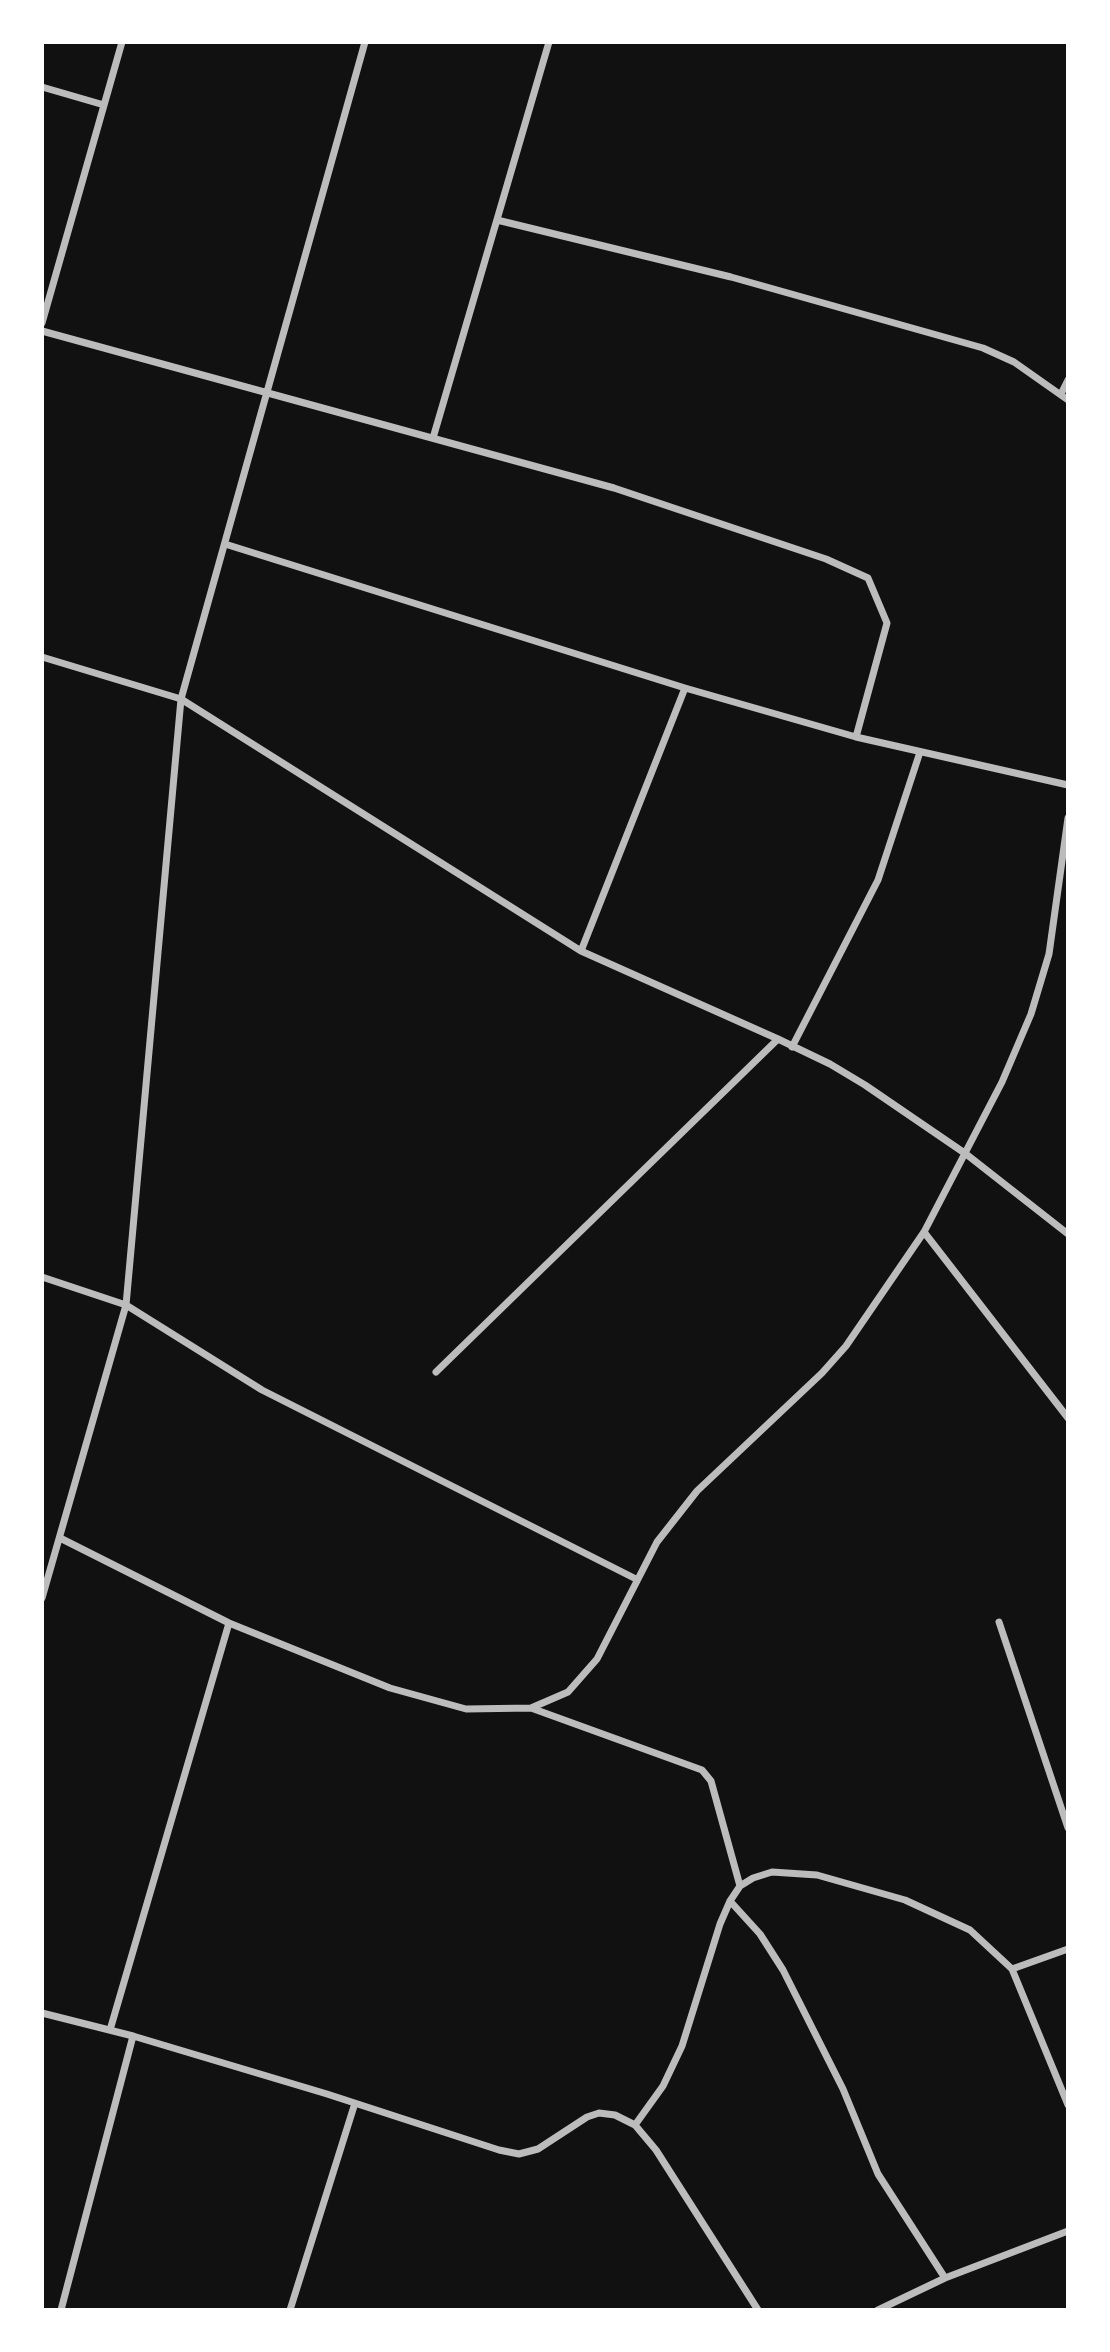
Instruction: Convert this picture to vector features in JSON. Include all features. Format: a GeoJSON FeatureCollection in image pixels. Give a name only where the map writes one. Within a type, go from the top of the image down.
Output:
{"type":"FeatureCollection","features":[{"type":"Feature","properties":{"kind":"street"},"geometry":{"type":"LineString","coordinates":[[42,323],[122,42]]}},
{"type":"Feature","properties":{"kind":"street"},"geometry":{"type":"LineString","coordinates":[[42,1598],[126,1306],[181,699],[365,42]]}},
{"type":"Feature","properties":{"kind":"street"},"geometry":{"type":"LineString","coordinates":[[433,438],[549,42]]}},
{"type":"Feature","properties":{"kind":"street"},"geometry":{"type":"LineString","coordinates":[[42,87],[104,105]]}},
{"type":"Feature","properties":{"kind":"street"},"geometry":{"type":"LineString","coordinates":[[497,220],[731,277],[983,348],[1014,362],[1068,400]]}},
{"type":"Feature","properties":{"kind":"street"},"geometry":{"type":"LineString","coordinates":[[42,331],[614,488],[826,559],[868,579],[887,622],[856,737]]}},
{"type":"Feature","properties":{"kind":"street"},"geometry":{"type":"LineString","coordinates":[[1061,394],[1068,380]]}},
{"type":"Feature","properties":{"kind":"street"},"geometry":{"type":"LineString","coordinates":[[225,544],[685,688],[856,737],[1068,785]]}},
{"type":"Feature","properties":{"kind":"street"},"geometry":{"type":"LineString","coordinates":[[42,657],[181,699],[582,951],[778,1039],[830,1064],[865,1085],[966,1154],[1068,1234]]}},
{"type":"Feature","properties":{"kind":"street"},"geometry":{"type":"LineString","coordinates":[[582,951],[685,688]]}},
{"type":"Feature","properties":{"kind":"street"},"geometry":{"type":"LineString","coordinates":[[792,1047],[878,880],[920,752]]}},
{"type":"Feature","properties":{"kind":"street"},"geometry":{"type":"LineString","coordinates":[[531,1708],[568,1692],[597,1659],[657,1542],[697,1491],[822,1373],[846,1346],[925,1232],[1002,1082],[1031,1014],[1049,954],[1068,818]]}},
{"type":"Feature","properties":{"kind":"street"},"geometry":{"type":"LineString","coordinates":[[436,1372],[778,1039]]}},
{"type":"Feature","properties":{"kind":"street"},"geometry":{"type":"LineString","coordinates":[[925,1232],[1068,1418]]}},
{"type":"Feature","properties":{"kind":"street"},"geometry":{"type":"LineString","coordinates":[[42,1277],[126,1306],[262,1390],[636,1579]]}},
{"type":"Feature","properties":{"kind":"street"},"geometry":{"type":"LineString","coordinates":[[60,1538],[229,1623],[390,1688],[466,1709],[531,1708],[702,1770],[711,1781],[740,1886]]}},
{"type":"Feature","properties":{"kind":"street"},"geometry":{"type":"LineString","coordinates":[[999,1622],[1068,1828]]}},
{"type":"Feature","properties":{"kind":"street"},"geometry":{"type":"LineString","coordinates":[[110,2030],[229,1623]]}},
{"type":"Feature","properties":{"kind":"street"},"geometry":{"type":"LineString","coordinates":[[635,2125],[663,2086],[682,2046],[720,1924],[730,1901],[740,1886],[753,1878],[772,1872],[817,1875],[905,1900],[970,1930],[1012,1969],[1068,2105]]}},
{"type":"Feature","properties":{"kind":"street"},"geometry":{"type":"LineString","coordinates":[[730,1901],[760,1934],[783,1970],[843,2089],[878,2174],[945,2278]]}},
{"type":"Feature","properties":{"kind":"street"},"geometry":{"type":"LineString","coordinates":[[1012,1969],[1068,1949]]}},
{"type":"Feature","properties":{"kind":"street"},"geometry":{"type":"LineString","coordinates":[[42,2013],[133,2036],[519,2154],[538,2149],[587,2117],[599,2113],[615,2115],[635,2125],[656,2150],[758,2310]]}},
{"type":"Feature","properties":{"kind":"street"},"geometry":{"type":"LineString","coordinates":[[61,2310],[133,2036]]}},
{"type":"Feature","properties":{"kind":"street"},"geometry":{"type":"LineString","coordinates":[[290,2310],[355,2103]]}},
{"type":"Feature","properties":{"kind":"street"},"geometry":{"type":"LineString","coordinates":[[878,2310],[892,2306],[945,2278],[1068,2231]]}}]}
